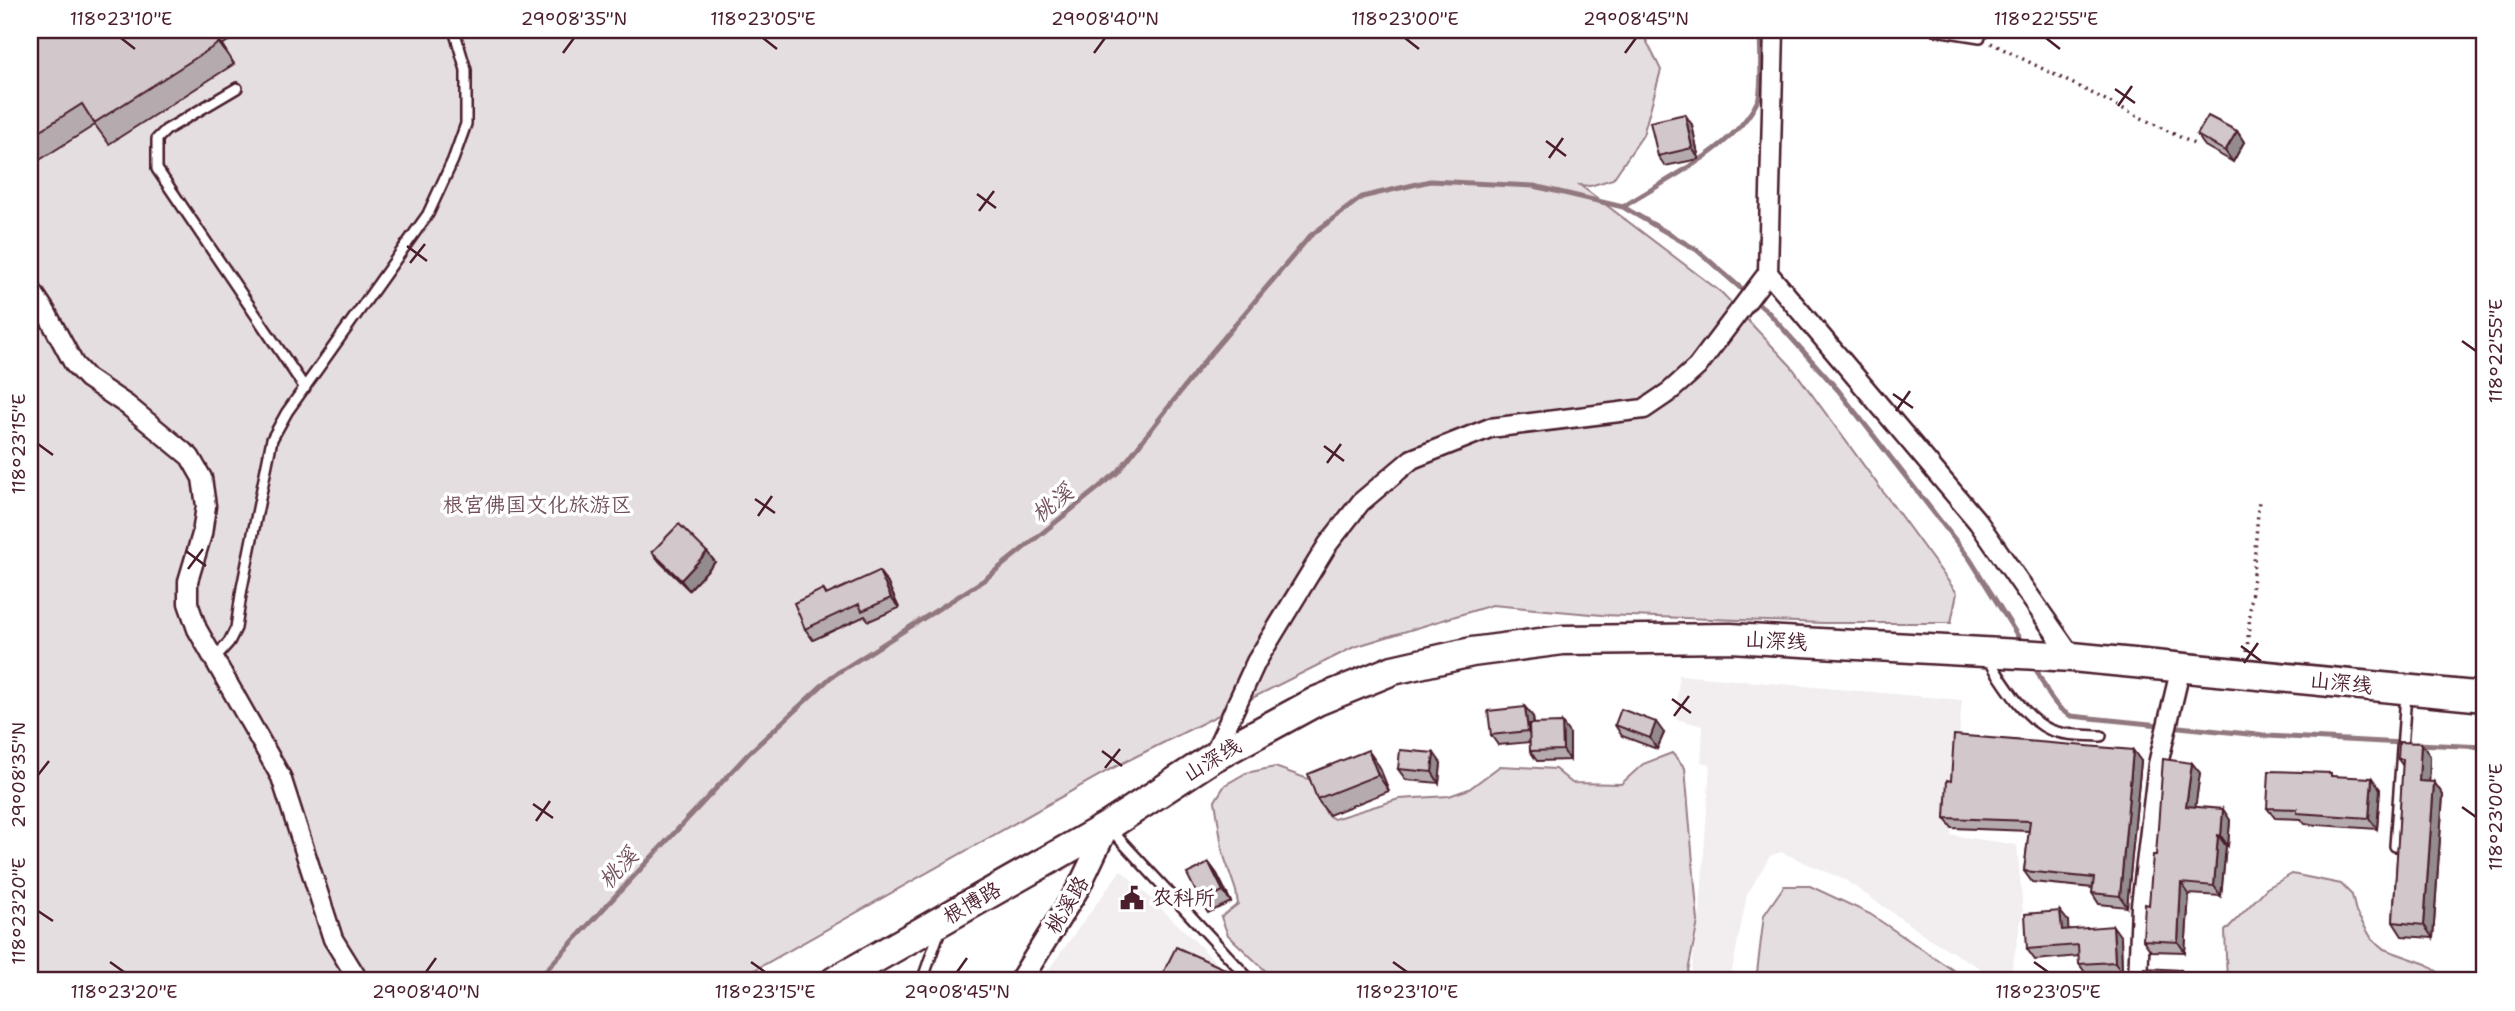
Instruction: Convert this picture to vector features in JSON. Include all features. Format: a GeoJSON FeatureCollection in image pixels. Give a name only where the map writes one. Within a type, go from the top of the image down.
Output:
{"type":"FeatureCollection","features":[{"type":"Feature","properties":{"kind":"highway","name":"山深线"},"geometry":{"type":"LineString","coordinates":[[1108,826],[1212,758],[1317,701],[1393,670],[1472,652],[1563,639],[1730,638],[2073,657],[2485,697]]}},
{"type":"Feature","properties":{"kind":"highway","name":"根博路"},"geometry":{"type":"LineString","coordinates":[[835,981],[1108,826]]}},
{"type":"Feature","properties":{"kind":"street"},"geometry":{"type":"LineString","coordinates":[[1212,758],[1256,662],[1328,544],[1361,502],[1412,459],[1490,428],[1644,409],[1669,392],[1697,367],[1768,273],[1774,30]]}},
{"type":"Feature","properties":{"kind":"street"},"geometry":{"type":"LineString","coordinates":[[1768,273],[1978,522],[2073,657]]}},
{"type":"Feature","properties":{"kind":"street"},"geometry":{"type":"LineString","coordinates":[[30,288],[80,371],[127,405],[190,457],[202,478],[206,506],[202,534],[188,581],[188,603],[197,629],[281,777],[333,939],[359,981]]}},
{"type":"Feature","properties":{"kind":"street"},"geometry":{"type":"LineString","coordinates":[[2138,981],[2141,905],[2158,764],[2181,667]]}},
{"type":"Feature","properties":{"kind":"street","name":"桃溪路"},"geometry":{"type":"LineString","coordinates":[[1020,981],[1080,887],[1108,826]]}},
{"type":"Feature","properties":{"kind":"lane"},"geometry":{"type":"LineString","coordinates":[[214,659],[229,642],[236,628],[272,439],[287,412],[428,214],[453,160],[466,124],[466,70],[454,30]]}},
{"type":"Feature","properties":{"kind":"lane"},"geometry":{"type":"LineString","coordinates":[[1936,30],[1982,33]]}},
{"type":"Feature","properties":{"kind":"lane"},"geometry":{"type":"LineString","coordinates":[[237,88],[166,130],[157,139],[157,169],[305,388]]}},
{"type":"Feature","properties":{"kind":"lane"},"geometry":{"type":"LineString","coordinates":[[1984,652],[2014,697],[2045,727],[2056,732],[2101,736]]}},
{"type":"Feature","properties":{"kind":"lane"},"geometry":{"type":"LineString","coordinates":[[2395,846],[2406,689]]}},
{"type":"Feature","properties":{"kind":"lane"},"geometry":{"type":"LineString","coordinates":[[1108,826],[1251,981]]}},
{"type":"Feature","properties":{"kind":"lane"},"geometry":{"type":"LineString","coordinates":[[922,981],[943,920]]}},
{"type":"Feature","properties":{"kind":"path"},"geometry":{"type":"LineString","coordinates":[[1982,33],[2194,144]]}},
{"type":"Feature","properties":{"kind":"path"},"geometry":{"type":"LineString","coordinates":[[2245,674],[2259,500]]}},
{"type":"Feature","properties":{"kind":"shaded area"},"geometry":{"type":"Polygon","coordinates":[[[1679,675],[1962,700],[1951,835],[2017,845],[2023,911],[2010,978],[2002,981],[1932,940],[1845,880],[1781,852],[1770,856],[1747,895],[1730,981],[1690,981],[1700,913],[1710,764],[1701,762],[1703,726],[1676,719],[1679,675]]]}},
{"type":"Feature","properties":{"kind":"shaded area"},"geometry":{"type":"Polygon","coordinates":[[[1121,870],[1193,939],[1235,981],[1040,981],[1121,870]]]}},
{"type":"Feature","properties":{"kind":"green space","name":"根宫佛国文化旅游区"},"geometry":{"type":"Polygon","coordinates":[[[30,30],[1641,30],[1661,70],[1643,135],[1613,179],[1590,186],[1580,185],[1722,293],[1791,366],[1957,593],[1951,623],[1823,623],[1602,615],[1492,605],[1354,647],[1109,770],[735,981],[30,981],[30,30]]]}},
{"type":"Feature","properties":{"kind":"green space"},"geometry":{"type":"Polygon","coordinates":[[[1672,753],[1685,768],[1698,922],[1686,981],[1276,981],[1228,935],[1221,917],[1238,904],[1223,853],[1215,801],[1225,785],[1246,773],[1275,767],[1311,780],[1327,815],[1334,819],[1399,799],[1449,796],[1469,789],[1500,766],[1555,769],[1572,783],[1621,784],[1643,764],[1672,753]]]}},
{"type":"Feature","properties":{"kind":"green space"},"geometry":{"type":"Polygon","coordinates":[[[2292,874],[2341,884],[2352,895],[2356,912],[2372,939],[2384,949],[2426,964],[2451,981],[2227,981],[2225,931],[2267,888],[2292,874]]]}},
{"type":"Feature","properties":{"kind":"green space"},"geometry":{"type":"Polygon","coordinates":[[[1784,886],[1810,886],[1870,914],[1969,981],[1756,981],[1764,915],[1784,886]]]}},
{"type":"Feature","properties":{"kind":"building"},"geometry":{"type":"Polygon","coordinates":[[[30,30],[211,30],[219,43],[94,123],[82,104],[30,137],[30,30]]]}},
{"type":"Feature","properties":{"kind":"building"},"geometry":{"type":"Polygon","coordinates":[[[1685,114],[1692,148],[1658,156],[1650,122],[1685,114]]]}},
{"type":"Feature","properties":{"kind":"building"},"geometry":{"type":"Polygon","coordinates":[[[2208,116],[2237,131],[2225,151],[2197,135],[2208,116]]]}},
{"type":"Feature","properties":{"kind":"building"},"geometry":{"type":"Polygon","coordinates":[[[679,524],[707,552],[681,580],[652,552],[679,524]]]}},
{"type":"Feature","properties":{"kind":"building"},"geometry":{"type":"Polygon","coordinates":[[[879,571],[891,598],[862,611],[859,604],[805,629],[794,603],[823,589],[826,595],[879,571]]]}},
{"type":"Feature","properties":{"kind":"building"},"geometry":{"type":"Polygon","coordinates":[[[1525,707],[1528,731],[1491,735],[1488,711],[1525,707]]]}},
{"type":"Feature","properties":{"kind":"building"},"geometry":{"type":"Polygon","coordinates":[[[1621,709],[1656,722],[1650,738],[1615,725],[1621,709]]]}},
{"type":"Feature","properties":{"kind":"building"},"geometry":{"type":"Polygon","coordinates":[[[1562,723],[1563,750],[1530,751],[1529,724],[1562,723]]]}},
{"type":"Feature","properties":{"kind":"building"},"geometry":{"type":"Polygon","coordinates":[[[1954,735],[2133,750],[2120,896],[2092,893],[2094,878],[2024,871],[2030,821],[1945,818],[1947,780],[1951,781],[1954,735]]]}},
{"type":"Feature","properties":{"kind":"building"},"geometry":{"type":"Polygon","coordinates":[[[2399,742],[2421,743],[2419,781],[2434,782],[2424,925],[2393,922],[2403,759],[2398,759],[2399,742]]]}},
{"type":"Feature","properties":{"kind":"building"},"geometry":{"type":"Polygon","coordinates":[[[1368,750],[1378,775],[1317,799],[1308,774],[1368,750]]]}},
{"type":"Feature","properties":{"kind":"building"},"geometry":{"type":"Polygon","coordinates":[[[1400,750],[1434,753],[1432,772],[1398,769],[1400,750]]]}},
{"type":"Feature","properties":{"kind":"building"},"geometry":{"type":"Polygon","coordinates":[[[2163,759],[2192,763],[2186,806],[2223,809],[2214,886],[2181,883],[2178,942],[2143,940],[2145,904],[2149,905],[2153,855],[2156,855],[2163,759]]]}},
{"type":"Feature","properties":{"kind":"building"},"geometry":{"type":"Polygon","coordinates":[[[2269,771],[2331,773],[2331,776],[2372,778],[2369,818],[2267,808],[2269,771]]]}},
{"type":"Feature","properties":{"kind":"building"},"geometry":{"type":"Polygon","coordinates":[[[1209,863],[1223,891],[1201,902],[1187,874],[1209,863]]]}},
{"type":"Feature","properties":{"kind":"building"},"geometry":{"type":"Polygon","coordinates":[[[2060,911],[2062,930],[2113,926],[2115,962],[2079,964],[2078,945],[2027,949],[2025,914],[2060,911]]]}},
{"type":"Feature","properties":{"kind":"building"},"geometry":{"type":"Polygon","coordinates":[[[1176,947],[1225,969],[1221,977],[1231,981],[1159,981],[1176,947]]]}},
{"type":"Feature","properties":{"kind":"building"},"geometry":{"type":"Polygon","coordinates":[[[2145,968],[2181,970],[2180,981],[2145,981],[2145,968]]]}},
{"type":"Feature","properties":{"kind":"waterway"},"geometry":{"type":"LineString","coordinates":[[1623,207],[1698,161],[1733,134],[1747,118],[1760,95],[1760,30]]}},
{"type":"Feature","properties":{"kind":"waterway","name":"桃溪"},"geometry":{"type":"LineString","coordinates":[[536,981],[749,753],[831,677],[984,580],[1118,472],[1206,359],[1310,236],[1362,197],[1430,181],[1534,186],[1623,207],[1697,250],[1768,312],[1838,390],[1970,559],[2024,646]]}},
{"type":"Feature","properties":{"kind":"waterway"},"geometry":{"type":"LineString","coordinates":[[2033,663],[2058,707],[2071,716],[2268,736],[2403,743]]}},
{"type":"Feature","properties":{"kind":"waterway"},"geometry":{"type":"LineString","coordinates":[[2417,744],[2485,747]]}},
{"type":"Feature","properties":{"kind":"place","name":"农科所"},"geometry":{"type":"Point","coordinates":[1132,898]}}]}
